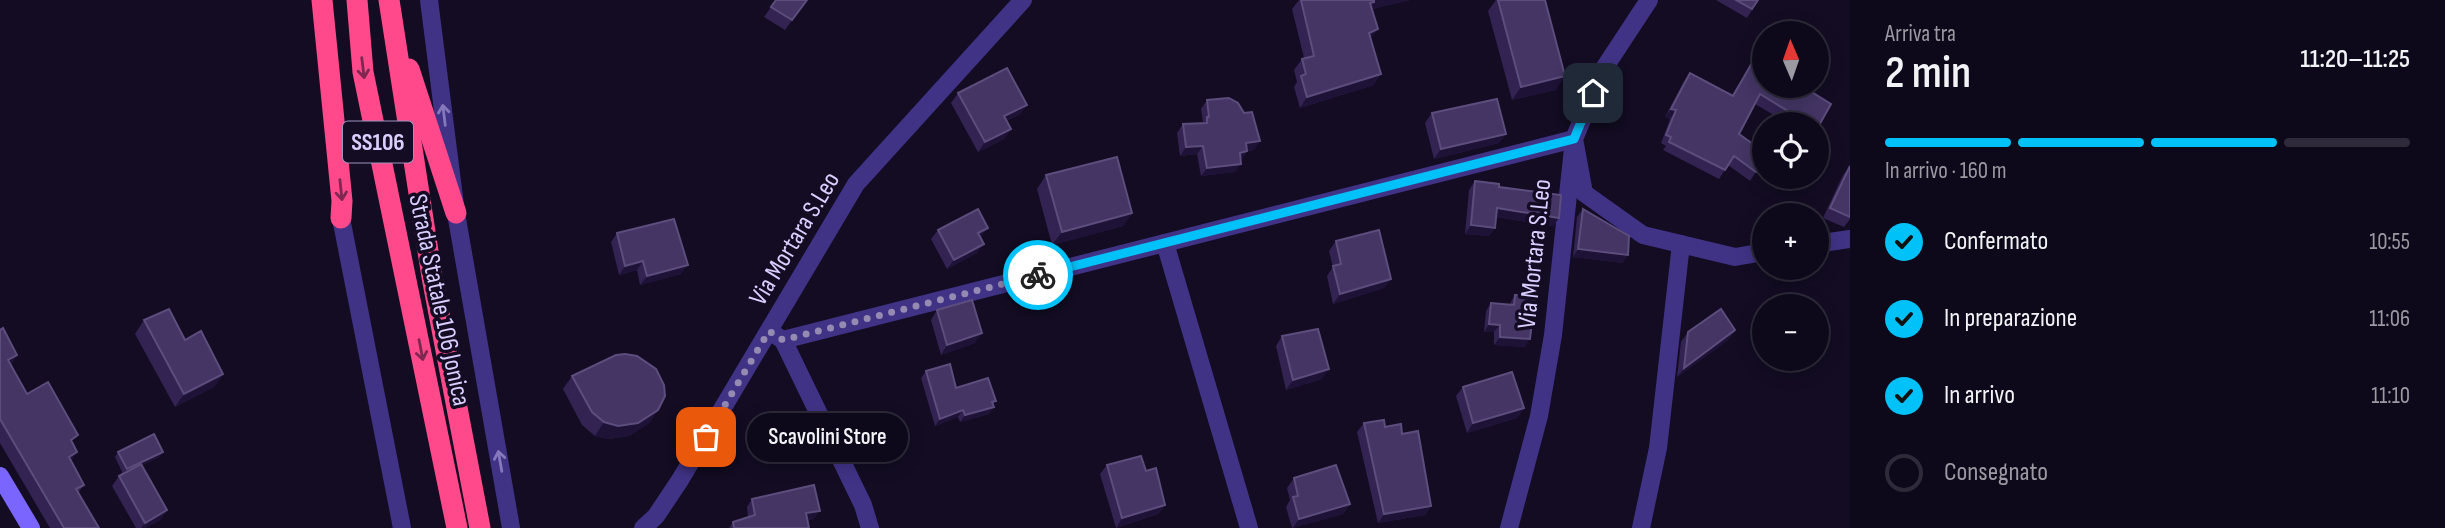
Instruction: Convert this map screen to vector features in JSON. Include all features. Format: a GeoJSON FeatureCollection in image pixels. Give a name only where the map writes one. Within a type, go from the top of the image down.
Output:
{"type":"FeatureCollection","features":[{"type":"Feature","properties":{"kind":"highway"},"geometry":{"type":"LineString","coordinates":[[322,0],[342,201],[341,218]]}},
{"type":"Feature","properties":{"kind":"highway","name":"Strada Statale 106 Jonica"},"geometry":{"type":"LineString","coordinates":[[357,0],[363,72],[455,519]]}},
{"type":"Feature","properties":{"kind":"highway"},"geometry":{"type":"LineString","coordinates":[[389,4],[456,213]]}},
{"type":"Feature","properties":{"kind":"highway","name":"Strada Statale 106 Jonica"},"geometry":{"type":"LineString","coordinates":[[389,4],[432,276],[478,518]]}},
{"type":"Feature","properties":{"kind":"street"},"geometry":{"type":"LineString","coordinates":[[429,0],[456,213],[511,528]]}},
{"type":"Feature","properties":{"kind":"street","name":"Via Mortara S.Leo"},"geometry":{"type":"LineString","coordinates":[[643,528],[656,516],[776,335],[856,184],[1023,0]]}},
{"type":"Feature","properties":{"kind":"street","name":"Via Mortara S.Leo"},"geometry":{"type":"LineString","coordinates":[[1509,528],[1539,416],[1553,335],[1567,183],[1574,139],[1603,70],[1649,0]]}},
{"type":"Feature","properties":{"kind":"street"},"geometry":{"type":"LineString","coordinates":[[870,528],[863,505],[776,335],[1165,243],[1574,139],[1584,193],[1643,235],[1735,257],[1752,254]]}},
{"type":"Feature","properties":{"kind":"street"},"geometry":{"type":"LineString","coordinates":[[341,218],[401,528]]}},
{"type":"Feature","properties":{"kind":"street"},"geometry":{"type":"LineString","coordinates":[[1829,242],[1850,239]]}},
{"type":"Feature","properties":{"kind":"street"},"geometry":{"type":"LineString","coordinates":[[1165,243],[1249,528]]}},
{"type":"Feature","properties":{"kind":"street"},"geometry":{"type":"LineString","coordinates":[[1641,528],[1658,448],[1681,244]]}},
{"type":"Feature","properties":{"kind":"street"},"geometry":{"type":"LineString","coordinates":[[0,476],[31,528]]}},
{"type":"Feature","properties":{"kind":"building"},"geometry":{"type":"Polygon","coordinates":[[[776,0],[807,0],[792,20],[771,7],[776,0]]]}},
{"type":"Feature","properties":{"kind":"building"},"geometry":{"type":"Polygon","coordinates":[[[1301,0],[1374,0],[1370,3],[1378,29],[1369,33],[1381,74],[1307,97],[1301,76],[1306,74],[1302,59],[1314,56],[1301,0]]]}},
{"type":"Feature","properties":{"kind":"building"},"geometry":{"type":"Polygon","coordinates":[[[1498,0],[1545,0],[1565,76],[1521,87],[1498,0]]]}},
{"type":"Feature","properties":{"kind":"building"},"geometry":{"type":"Polygon","coordinates":[[[1736,0],[1758,0],[1752,9],[1736,0]]]}},
{"type":"Feature","properties":{"kind":"building"},"geometry":{"type":"Polygon","coordinates":[[[1752,63],[1752,98],[1758,98],[1739,134],[1752,143],[1752,169],[1734,156],[1725,170],[1669,142],[1671,137],[1666,135],[1676,110],[1671,109],[1690,73],[1733,96],[1752,63]]]}},
{"type":"Feature","properties":{"kind":"building"},"geometry":{"type":"Polygon","coordinates":[[[1007,68],[1027,105],[1004,116],[1011,129],[985,142],[958,93],[1007,68]]]}},
{"type":"Feature","properties":{"kind":"building"},"geometry":{"type":"Polygon","coordinates":[[[1229,98],[1238,103],[1244,113],[1252,112],[1260,141],[1246,143],[1247,151],[1240,153],[1241,164],[1207,168],[1203,146],[1186,147],[1183,124],[1207,123],[1207,100],[1229,98]]]}},
{"type":"Feature","properties":{"kind":"building"},"geometry":{"type":"Polygon","coordinates":[[[1767,98],[1821,98],[1831,104],[1827,112],[1789,112],[1767,98]]]}},
{"type":"Feature","properties":{"kind":"building"},"geometry":{"type":"Polygon","coordinates":[[[1497,99],[1506,134],[1441,149],[1432,113],[1497,99]]]}},
{"type":"Feature","properties":{"kind":"building"},"geometry":{"type":"Polygon","coordinates":[[[1117,157],[1132,213],[1062,232],[1046,175],[1117,157]]]}},
{"type":"Feature","properties":{"kind":"building"},"geometry":{"type":"Polygon","coordinates":[[[1850,166],[1850,217],[1830,208],[1850,166]]]}},
{"type":"Feature","properties":{"kind":"building"},"geometry":{"type":"Polygon","coordinates":[[[1475,181],[1561,195],[1559,218],[1497,208],[1495,228],[1471,225],[1475,181]]]}},
{"type":"Feature","properties":{"kind":"building"},"geometry":{"type":"Polygon","coordinates":[[[978,209],[988,228],[978,233],[984,244],[954,260],[938,230],[978,209]]]}},
{"type":"Feature","properties":{"kind":"building"},"geometry":{"type":"Polygon","coordinates":[[[1583,209],[1629,236],[1628,255],[1578,249],[1583,209]]]}},
{"type":"Feature","properties":{"kind":"building"},"geometry":{"type":"Polygon","coordinates":[[[674,219],[688,265],[647,276],[643,261],[625,266],[617,233],[674,219]]]}},
{"type":"Feature","properties":{"kind":"building"},"geometry":{"type":"Polygon","coordinates":[[[1379,230],[1391,279],[1340,294],[1333,266],[1341,264],[1336,241],[1379,230]]]}},
{"type":"Feature","properties":{"kind":"building"},"geometry":{"type":"Polygon","coordinates":[[[1515,295],[1535,296],[1530,339],[1500,337],[1500,325],[1489,324],[1491,303],[1514,305],[1515,295]]]}},
{"type":"Feature","properties":{"kind":"building"},"geometry":{"type":"Polygon","coordinates":[[[972,300],[982,333],[947,345],[937,310],[972,300]]]}},
{"type":"Feature","properties":{"kind":"building"},"geometry":{"type":"Polygon","coordinates":[[[169,309],[185,340],[201,331],[223,374],[184,394],[144,320],[169,309]]]}},
{"type":"Feature","properties":{"kind":"building"},"geometry":{"type":"Polygon","coordinates":[[[1721,309],[1735,330],[1684,368],[1688,332],[1721,309]]]}},
{"type":"Feature","properties":{"kind":"building"},"geometry":{"type":"Polygon","coordinates":[[[3,328],[17,355],[8,360],[27,394],[48,382],[78,435],[71,440],[77,452],[69,457],[84,485],[76,489],[99,528],[64,528],[0,419],[0,330],[3,328]]]}},
{"type":"Feature","properties":{"kind":"building"},"geometry":{"type":"Polygon","coordinates":[[[1318,329],[1329,369],[1293,380],[1282,336],[1318,329]]]}},
{"type":"Feature","properties":{"kind":"building"},"geometry":{"type":"Polygon","coordinates":[[[616,355],[637,356],[656,369],[664,385],[665,396],[658,410],[638,423],[618,426],[604,422],[592,412],[572,376],[616,355]]]}},
{"type":"Feature","properties":{"kind":"building"},"geometry":{"type":"Polygon","coordinates":[[[950,364],[956,388],[988,378],[996,401],[992,402],[994,407],[965,415],[963,410],[940,419],[926,371],[950,364]]]}},
{"type":"Feature","properties":{"kind":"building"},"geometry":{"type":"Polygon","coordinates":[[[1512,372],[1524,408],[1473,423],[1463,387],[1512,372]]]}},
{"type":"Feature","properties":{"kind":"building"},"geometry":{"type":"Polygon","coordinates":[[[1384,420],[1385,427],[1401,424],[1402,434],[1418,431],[1431,506],[1384,514],[1364,423],[1384,420]]]}},
{"type":"Feature","properties":{"kind":"building"},"geometry":{"type":"Polygon","coordinates":[[[154,434],[163,452],[127,469],[118,452],[154,434]]]}},
{"type":"Feature","properties":{"kind":"building"},"geometry":{"type":"Polygon","coordinates":[[[1141,456],[1146,471],[1156,468],[1165,505],[1122,518],[1107,465],[1141,456]]]}},
{"type":"Feature","properties":{"kind":"building"},"geometry":{"type":"Polygon","coordinates":[[[141,464],[167,510],[145,523],[119,476],[141,464]]]}},
{"type":"Feature","properties":{"kind":"building"},"geometry":{"type":"Polygon","coordinates":[[[1336,465],[1350,504],[1299,519],[1293,497],[1298,496],[1294,478],[1336,465]]]}},
{"type":"Feature","properties":{"kind":"building"},"geometry":{"type":"Polygon","coordinates":[[[814,485],[820,511],[806,513],[809,528],[734,528],[733,522],[755,515],[752,499],[814,485]]]}},
{"type":"Feature","properties":{"kind":"way so far"},"geometry":{"type":"LineString","coordinates":[[706,437],[769,331],[783,340],[1038,275]]}},
{"type":"Feature","properties":{"kind":"place","name":"Scavolini Store"},"geometry":{"type":"Point","coordinates":[706,437]}},
{"type":"Feature","properties":{"kind":"route"},"geometry":{"type":"LineString","coordinates":[[1038,275],[1574,139],[1593,93]]}}]}
